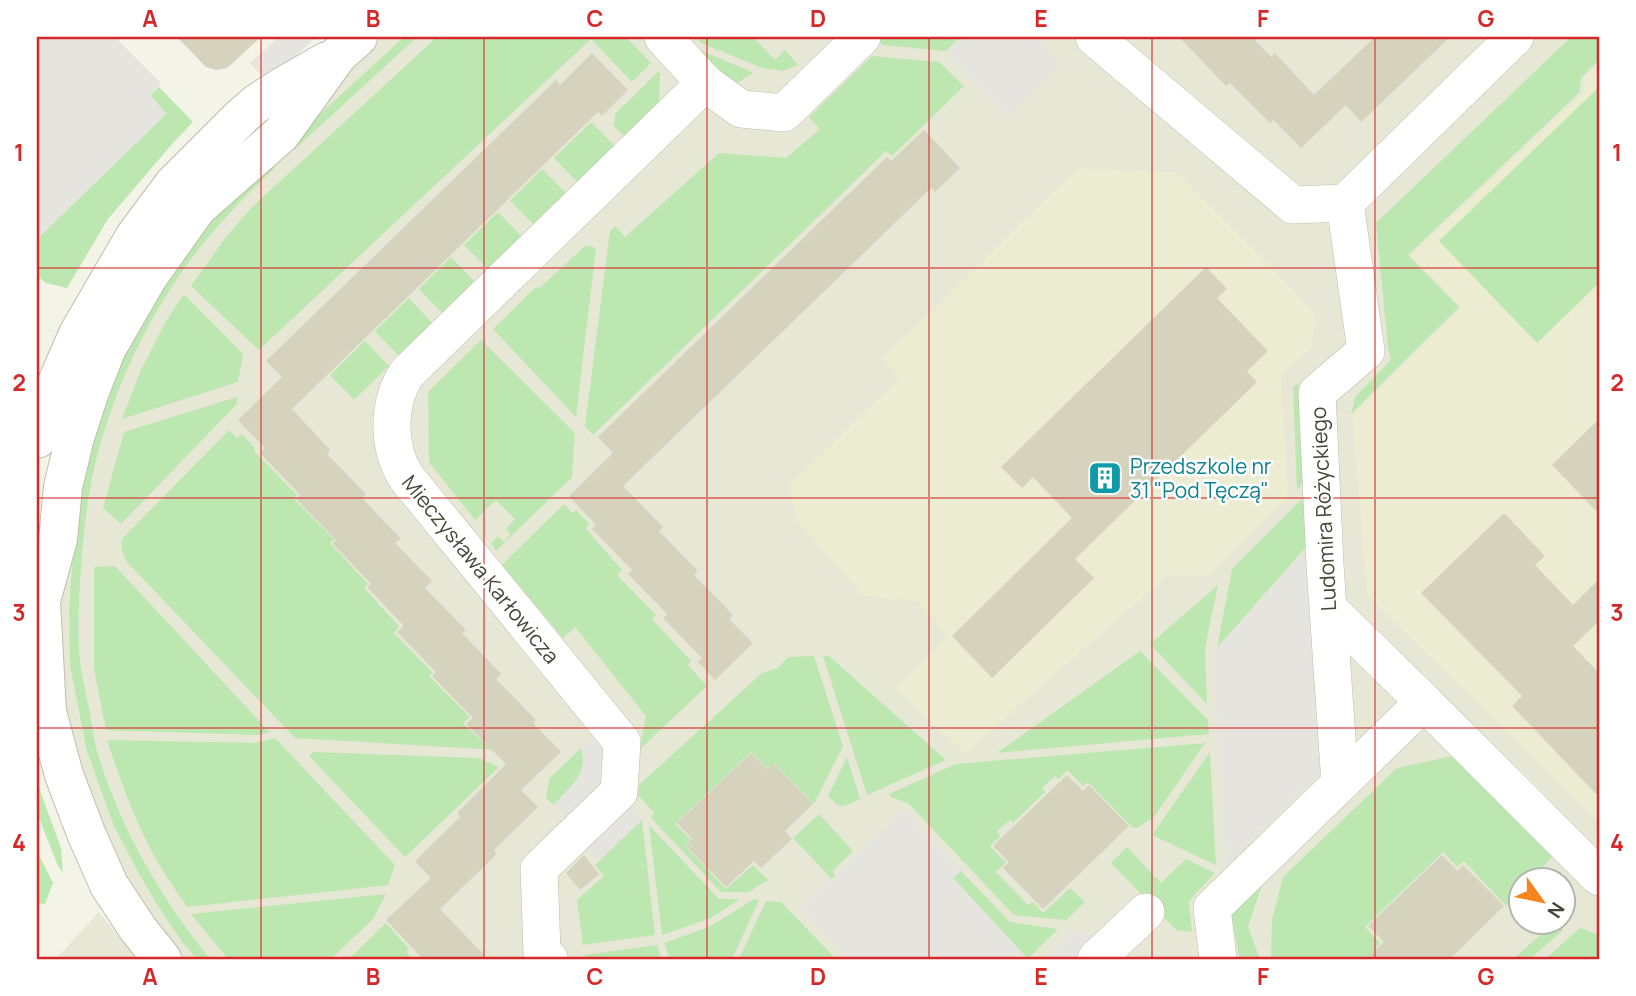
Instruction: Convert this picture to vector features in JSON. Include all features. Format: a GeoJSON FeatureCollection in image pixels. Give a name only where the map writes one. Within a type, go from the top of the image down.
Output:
{"type":"FeatureCollection","features":[{"type":"Feature","properties":{"kind":"street"},"geometry":{"type":"LineString","coordinates":[[663,37],[705,83],[741,108],[784,113],[862,37]]}},
{"type":"Feature","properties":{"kind":"street"},"geometry":{"type":"LineString","coordinates":[[1094,37],[1293,205],[1345,202],[1515,37]]}},
{"type":"Feature","properties":{"kind":"street"},"geometry":{"type":"LineString","coordinates":[[37,439],[51,396],[78,334],[135,236],[173,185],[257,103],[348,46]]}},
{"type":"Feature","properties":{"kind":"street"},"geometry":{"type":"LineString","coordinates":[[162,959],[109,885],[64,775],[47,712],[39,596],[58,539],[64,487],[75,437],[107,348],[148,277],[197,208],[282,134],[348,46]]}},
{"type":"Feature","properties":{"kind":"street","name":"Mieczysława Karłowicza"},"geometry":{"type":"LineString","coordinates":[[549,959],[542,951],[538,869],[619,792],[622,742],[406,477],[397,463],[391,422],[399,386],[407,373],[705,83]]}},
{"type":"Feature","properties":{"kind":"street","name":"Ludomira Różyckiego"},"geometry":{"type":"LineString","coordinates":[[1339,783],[1317,393],[1366,351],[1345,202]]}},
{"type":"Feature","properties":{"kind":"street"},"geometry":{"type":"LineString","coordinates":[[1328,608],[1599,877]]}},
{"type":"Feature","properties":{"kind":"street"},"geometry":{"type":"LineString","coordinates":[[1218,959],[1212,908],[1424,702]]}},
{"type":"Feature","properties":{"kind":"street"},"geometry":{"type":"LineString","coordinates":[[1096,959],[1146,912]]}},
{"type":"Feature","properties":{"kind":"shaded area"},"geometry":{"type":"Polygon","coordinates":[[[37,37],[112,37],[118,40],[161,83],[150,95],[166,114],[37,239],[37,37]]]}},
{"type":"Feature","properties":{"kind":"shaded area"},"geometry":{"type":"Polygon","coordinates":[[[279,37],[316,37],[268,82],[250,63],[279,37]]]}},
{"type":"Feature","properties":{"kind":"shaded area"},"geometry":{"type":"Polygon","coordinates":[[[382,37],[1599,37],[1599,959],[180,959],[134,895],[96,810],[62,705],[59,618],[67,529],[156,281],[352,64],[382,37]]]}},
{"type":"Feature","properties":{"kind":"shaded area"},"geometry":{"type":"Polygon","coordinates":[[[963,37],[1036,37],[1062,64],[1009,116],[947,52],[963,37]]]}},
{"type":"Feature","properties":{"kind":"shaded area"},"geometry":{"type":"Polygon","coordinates":[[[1599,64],[1599,822],[1367,595],[1352,416],[1461,307],[1411,255],[1584,92],[1584,78],[1599,64]]]}},
{"type":"Feature","properties":{"kind":"shaded area"},"geometry":{"type":"Polygon","coordinates":[[[1077,169],[1177,172],[1316,314],[1312,347],[1281,375],[1288,498],[1208,575],[1168,575],[965,753],[895,689],[948,637],[917,601],[864,596],[798,522],[789,485],[900,378],[882,359],[1077,169]]]}},
{"type":"Feature","properties":{"kind":"shaded area"},"geometry":{"type":"Polygon","coordinates":[[[1307,549],[1320,773],[1226,866],[1213,654],[1307,549]]]}},
{"type":"Feature","properties":{"kind":"shaded area"},"geometry":{"type":"Polygon","coordinates":[[[597,732],[605,742],[601,785],[571,824],[554,805],[582,774],[584,764],[581,748],[597,732]]]}},
{"type":"Feature","properties":{"kind":"shaded area"},"geometry":{"type":"Polygon","coordinates":[[[626,801],[642,820],[597,862],[584,840],[626,801]]]}},
{"type":"Feature","properties":{"kind":"shaded area"},"geometry":{"type":"Polygon","coordinates":[[[903,810],[961,871],[953,878],[1028,959],[848,959],[800,908],[903,810]]]}},
{"type":"Feature","properties":{"kind":"shaded area"},"geometry":{"type":"Polygon","coordinates":[[[99,912],[137,959],[56,959],[99,912]]]}},
{"type":"Feature","properties":{"kind":"shaded area"},"geometry":{"type":"Polygon","coordinates":[[[1075,930],[1100,939],[1079,959],[1045,959],[1075,930]]]}},
{"type":"Feature","properties":{"kind":"green space"},"geometry":{"type":"Polygon","coordinates":[[[404,37],[417,37],[295,149],[286,151],[283,148],[404,37]]]}},
{"type":"Feature","properties":{"kind":"green space"},"geometry":{"type":"Polygon","coordinates":[[[437,37],[626,37],[651,63],[632,82],[591,39],[259,350],[191,286],[223,241],[252,207],[437,37]]]}},
{"type":"Feature","properties":{"kind":"green space"},"geometry":{"type":"Polygon","coordinates":[[[696,37],[753,37],[775,60],[785,50],[798,65],[782,71],[762,68],[701,43],[696,37]]]}},
{"type":"Feature","properties":{"kind":"green space"},"geometry":{"type":"Polygon","coordinates":[[[876,37],[960,37],[946,51],[883,45],[876,37]]]}},
{"type":"Feature","properties":{"kind":"green space"},"geometry":{"type":"Polygon","coordinates":[[[1571,37],[1599,39],[1599,60],[1581,78],[1580,92],[1408,255],[1459,307],[1351,414],[1355,397],[1391,360],[1376,223],[1571,37]]]}},
{"type":"Feature","properties":{"kind":"green space"},"geometry":{"type":"Polygon","coordinates":[[[700,50],[754,73],[734,85],[700,50]]]}},
{"type":"Feature","properties":{"kind":"green space"},"geometry":{"type":"Polygon","coordinates":[[[872,56],[939,62],[964,86],[892,156],[886,151],[593,435],[585,426],[610,231],[615,226],[625,237],[719,153],[786,158],[820,129],[809,117],[872,56]]]}},
{"type":"Feature","properties":{"kind":"green space"},"geometry":{"type":"Polygon","coordinates":[[[658,72],[659,101],[655,112],[626,138],[614,126],[615,114],[658,72]]]}},
{"type":"Feature","properties":{"kind":"green space"},"geometry":{"type":"Polygon","coordinates":[[[159,87],[193,122],[108,219],[67,288],[46,283],[37,276],[37,239],[166,114],[150,95],[159,87]]]}},
{"type":"Feature","properties":{"kind":"green space"},"geometry":{"type":"Polygon","coordinates":[[[1599,87],[1599,283],[1537,343],[1439,241],[1599,87]]]}},
{"type":"Feature","properties":{"kind":"green space"},"geometry":{"type":"Polygon","coordinates":[[[591,122],[617,148],[579,184],[554,158],[591,122]]]}},
{"type":"Feature","properties":{"kind":"green space"},"geometry":{"type":"Polygon","coordinates":[[[269,160],[275,168],[228,215],[196,253],[159,307],[136,351],[108,419],[97,457],[82,551],[79,650],[97,751],[117,807],[143,861],[174,911],[210,959],[197,959],[183,943],[138,872],[114,826],[87,751],[70,665],[69,607],[75,529],[82,479],[113,380],[136,330],[166,279],[219,208],[269,160]]]}},
{"type":"Feature","properties":{"kind":"green space"},"geometry":{"type":"Polygon","coordinates":[[[542,169],[568,195],[535,226],[510,201],[542,169]]]}},
{"type":"Feature","properties":{"kind":"green space"},"geometry":{"type":"Polygon","coordinates":[[[498,212],[523,238],[489,270],[464,245],[498,212]]]}},
{"type":"Feature","properties":{"kind":"green space"},"geometry":{"type":"Polygon","coordinates":[[[586,245],[596,248],[576,417],[493,329],[535,288],[541,287],[586,245]]]}},
{"type":"Feature","properties":{"kind":"green space"},"geometry":{"type":"Polygon","coordinates":[[[451,257],[476,283],[443,314],[419,289],[451,257]]]}},
{"type":"Feature","properties":{"kind":"green space"},"geometry":{"type":"Polygon","coordinates":[[[184,294],[243,354],[238,382],[122,419],[141,370],[166,321],[184,294]]]}},
{"type":"Feature","properties":{"kind":"green space"},"geometry":{"type":"Polygon","coordinates":[[[409,298],[433,324],[399,356],[375,331],[409,298]]]}},
{"type":"Feature","properties":{"kind":"green space"},"geometry":{"type":"Polygon","coordinates":[[[481,340],[575,433],[572,477],[496,551],[491,543],[498,536],[504,542],[511,534],[506,529],[515,519],[496,500],[475,520],[429,462],[428,392],[481,340]]]}},
{"type":"Feature","properties":{"kind":"green space"},"geometry":{"type":"Polygon","coordinates":[[[365,341],[389,366],[354,400],[330,375],[365,341]]]}},
{"type":"Feature","properties":{"kind":"green space"},"geometry":{"type":"Polygon","coordinates":[[[1297,384],[1301,391],[1304,482],[1297,490],[1293,387],[1297,384]]]}},
{"type":"Feature","properties":{"kind":"green space"},"geometry":{"type":"Polygon","coordinates":[[[237,397],[237,404],[121,524],[103,508],[124,432],[237,397]]]}},
{"type":"Feature","properties":{"kind":"green space"},"geometry":{"type":"Polygon","coordinates":[[[229,430],[237,438],[242,434],[255,448],[254,451],[297,495],[294,499],[334,539],[330,543],[368,584],[364,588],[399,626],[394,633],[433,673],[429,676],[470,717],[463,723],[484,743],[488,741],[497,750],[295,738],[127,562],[123,554],[122,539],[229,430]]]}},
{"type":"Feature","properties":{"kind":"green space"},"geometry":{"type":"Polygon","coordinates":[[[1306,495],[1306,547],[1217,648],[1232,569],[1306,495]]]}},
{"type":"Feature","properties":{"kind":"green space"},"geometry":{"type":"Polygon","coordinates":[[[564,504],[572,513],[576,510],[589,524],[586,529],[622,570],[617,575],[656,615],[652,619],[691,661],[688,665],[707,686],[640,749],[646,716],[575,627],[563,638],[502,565],[564,504]]]}},
{"type":"Feature","properties":{"kind":"green space"},"geometry":{"type":"Polygon","coordinates":[[[115,566],[270,732],[257,735],[106,730],[94,668],[94,567],[115,566]]]}},
{"type":"Feature","properties":{"kind":"green space"},"geometry":{"type":"Polygon","coordinates":[[[1218,585],[1205,648],[1207,704],[1150,644],[1218,585]]]}},
{"type":"Feature","properties":{"kind":"green space"},"geometry":{"type":"Polygon","coordinates":[[[1140,651],[1208,720],[1209,734],[997,753],[1140,651]]]}},
{"type":"Feature","properties":{"kind":"green space"},"geometry":{"type":"Polygon","coordinates":[[[814,656],[843,746],[814,804],[774,763],[767,768],[751,752],[675,824],[691,840],[685,846],[726,889],[753,865],[768,880],[749,892],[721,892],[651,818],[654,813],[638,795],[639,785],[762,673],[778,668],[788,657],[814,656]]]}},
{"type":"Feature","properties":{"kind":"green space"},"geometry":{"type":"Polygon","coordinates":[[[823,656],[829,656],[946,760],[867,795],[823,656]]]}},
{"type":"Feature","properties":{"kind":"green space"},"geometry":{"type":"Polygon","coordinates":[[[275,738],[395,865],[388,885],[187,907],[144,836],[107,740],[255,743],[275,738]]]}},
{"type":"Feature","properties":{"kind":"green space"},"geometry":{"type":"Polygon","coordinates":[[[1205,743],[1154,817],[1137,828],[1133,828],[1088,782],[1083,786],[1067,770],[1059,779],[1055,776],[1042,788],[1045,792],[1013,823],[1010,820],[997,831],[1000,836],[990,846],[1006,863],[996,872],[1028,905],[1033,902],[1043,913],[1070,888],[1085,902],[1066,920],[1014,915],[908,803],[889,794],[956,764],[1205,743]]]}},
{"type":"Feature","properties":{"kind":"green space"},"geometry":{"type":"Polygon","coordinates":[[[581,748],[583,757],[580,773],[554,805],[546,798],[549,779],[581,748]]]}},
{"type":"Feature","properties":{"kind":"green space"},"geometry":{"type":"Polygon","coordinates":[[[314,752],[479,758],[499,767],[405,857],[309,756],[314,752]]]}},
{"type":"Feature","properties":{"kind":"green space"},"geometry":{"type":"Polygon","coordinates":[[[1210,752],[1216,865],[1152,835],[1210,752]]]}},
{"type":"Feature","properties":{"kind":"green space"},"geometry":{"type":"Polygon","coordinates":[[[1453,756],[1558,851],[1544,866],[1506,866],[1506,906],[1464,861],[1457,867],[1443,852],[1365,927],[1380,943],[1374,949],[1384,959],[1271,959],[1272,920],[1283,877],[1397,768],[1453,756]]]}},
{"type":"Feature","properties":{"kind":"green space"},"geometry":{"type":"Polygon","coordinates":[[[847,757],[860,799],[840,806],[828,796],[847,757]]]}},
{"type":"Feature","properties":{"kind":"green space"},"geometry":{"type":"Polygon","coordinates":[[[37,782],[61,848],[63,873],[37,813],[37,782]]]}},
{"type":"Feature","properties":{"kind":"green space"},"geometry":{"type":"Polygon","coordinates":[[[819,814],[853,851],[833,870],[835,877],[832,879],[793,838],[819,814]]]}},
{"type":"Feature","properties":{"kind":"green space"},"geometry":{"type":"Polygon","coordinates":[[[642,820],[655,935],[583,945],[577,900],[604,876],[595,865],[642,820]]]}},
{"type":"Feature","properties":{"kind":"green space"},"geometry":{"type":"Polygon","coordinates":[[[649,825],[719,899],[740,899],[711,918],[662,935],[649,825]]]}},
{"type":"Feature","properties":{"kind":"green space"},"geometry":{"type":"Polygon","coordinates":[[[1127,847],[1161,883],[1186,859],[1215,873],[1189,901],[1192,932],[1176,930],[1111,863],[1127,847]]]}},
{"type":"Feature","properties":{"kind":"green space"},"geometry":{"type":"Polygon","coordinates":[[[37,851],[53,883],[45,904],[37,903],[37,851]]]}},
{"type":"Feature","properties":{"kind":"green space"},"geometry":{"type":"Polygon","coordinates":[[[961,871],[1010,922],[1058,929],[1028,959],[952,877],[961,871]]]}},
{"type":"Feature","properties":{"kind":"green space"},"geometry":{"type":"Polygon","coordinates":[[[1262,885],[1248,927],[1260,959],[1240,959],[1231,916],[1262,885]]]}},
{"type":"Feature","properties":{"kind":"green space"},"geometry":{"type":"Polygon","coordinates":[[[386,894],[373,919],[331,959],[228,959],[191,914],[386,894]]]}},
{"type":"Feature","properties":{"kind":"green space"},"geometry":{"type":"Polygon","coordinates":[[[754,899],[759,900],[732,959],[670,959],[664,943],[709,927],[754,899]]]}},
{"type":"Feature","properties":{"kind":"green space"},"geometry":{"type":"Polygon","coordinates":[[[766,901],[781,902],[836,959],[739,959],[766,901]]]}},
{"type":"Feature","properties":{"kind":"green space"},"geometry":{"type":"Polygon","coordinates":[[[386,923],[409,949],[406,952],[413,959],[349,959],[386,923]]]}},
{"type":"Feature","properties":{"kind":"green space"},"geometry":{"type":"Polygon","coordinates":[[[1580,928],[1599,935],[1599,959],[1545,959],[1571,936],[1576,936],[1580,928]]]}},
{"type":"Feature","properties":{"kind":"green space"},"geometry":{"type":"Polygon","coordinates":[[[1539,936],[1556,936],[1530,959],[1513,959],[1539,936]]]}},
{"type":"Feature","properties":{"kind":"green space"},"geometry":{"type":"Polygon","coordinates":[[[657,945],[662,959],[588,959],[584,955],[657,945]]]}},
{"type":"Feature","properties":{"kind":"building"},"geometry":{"type":"Polygon","coordinates":[[[177,37],[261,37],[227,68],[216,70],[206,67],[177,37]]]}},
{"type":"Feature","properties":{"kind":"building"},"geometry":{"type":"Polygon","coordinates":[[[1179,37],[1252,37],[1271,57],[1275,53],[1314,95],[1375,37],[1450,37],[1361,122],[1346,105],[1301,148],[1274,120],[1270,123],[1230,83],[1226,86],[1179,37]]]}},
{"type":"Feature","properties":{"kind":"building"},"geometry":{"type":"Polygon","coordinates":[[[592,53],[628,90],[602,116],[598,112],[292,409],[330,450],[327,454],[366,494],[362,498],[401,539],[395,543],[432,581],[425,588],[466,630],[462,633],[501,674],[496,679],[536,720],[533,723],[561,752],[521,790],[538,807],[494,850],[497,854],[440,909],[488,959],[423,959],[386,920],[431,878],[415,861],[460,817],[457,813],[506,764],[466,724],[473,718],[432,676],[436,672],[397,632],[404,626],[367,587],[371,584],[332,543],[336,540],[296,499],[300,495],[260,453],[265,448],[238,420],[282,377],[266,361],[556,80],[560,85],[592,53]]]}},
{"type":"Feature","properties":{"kind":"building"},"geometry":{"type":"Polygon","coordinates":[[[924,130],[960,168],[935,192],[931,188],[623,486],[663,527],[659,531],[698,571],[694,575],[733,615],[729,619],[753,643],[715,680],[698,662],[702,658],[663,618],[667,614],[628,574],[632,570],[592,529],[596,525],[569,496],[613,453],[598,437],[887,157],[891,161],[924,130]]]}},
{"type":"Feature","properties":{"kind":"building","name":"Przedszkole nr 31 \"Pod Tęczą\""},"geometry":{"type":"Polygon","coordinates":[[[1206,267],[1227,289],[1217,298],[1268,351],[1247,371],[1257,382],[1075,559],[1094,578],[992,678],[952,636],[1072,518],[1033,477],[1022,488],[1001,467],[1206,267]]]}},
{"type":"Feature","properties":{"kind":"building"},"geometry":{"type":"Polygon","coordinates":[[[1599,419],[1599,514],[1552,465],[1599,419]]]}},
{"type":"Feature","properties":{"kind":"building"},"geometry":{"type":"Polygon","coordinates":[[[1504,513],[1545,556],[1535,565],[1573,605],[1599,579],[1599,621],[1573,646],[1599,673],[1599,797],[1512,706],[1522,696],[1421,593],[1504,513]]]}},
{"type":"Feature","properties":{"kind":"building"},"geometry":{"type":"Polygon","coordinates":[[[751,753],[767,769],[773,763],[813,804],[785,831],[792,839],[761,868],[754,861],[726,887],[686,846],[692,839],[677,823],[751,753]]]}},
{"type":"Feature","properties":{"kind":"building"},"geometry":{"type":"Polygon","coordinates":[[[1067,775],[1083,791],[1089,785],[1129,826],[1043,909],[1003,868],[1009,862],[993,846],[1067,775]]]}},
{"type":"Feature","properties":{"kind":"building"},"geometry":{"type":"Polygon","coordinates":[[[584,855],[599,874],[580,890],[566,873],[584,855]]]}},
{"type":"Feature","properties":{"kind":"building"},"geometry":{"type":"Polygon","coordinates":[[[1442,855],[1458,871],[1463,865],[1504,906],[1450,959],[1365,959],[1384,942],[1368,926],[1442,855]]]}},
{"type":"Feature","properties":{"kind":"place","name":"Przedszkole nr 31 \"Pod Tęczą\""},"geometry":{"type":"Point","coordinates":[1105,478]}}]}
